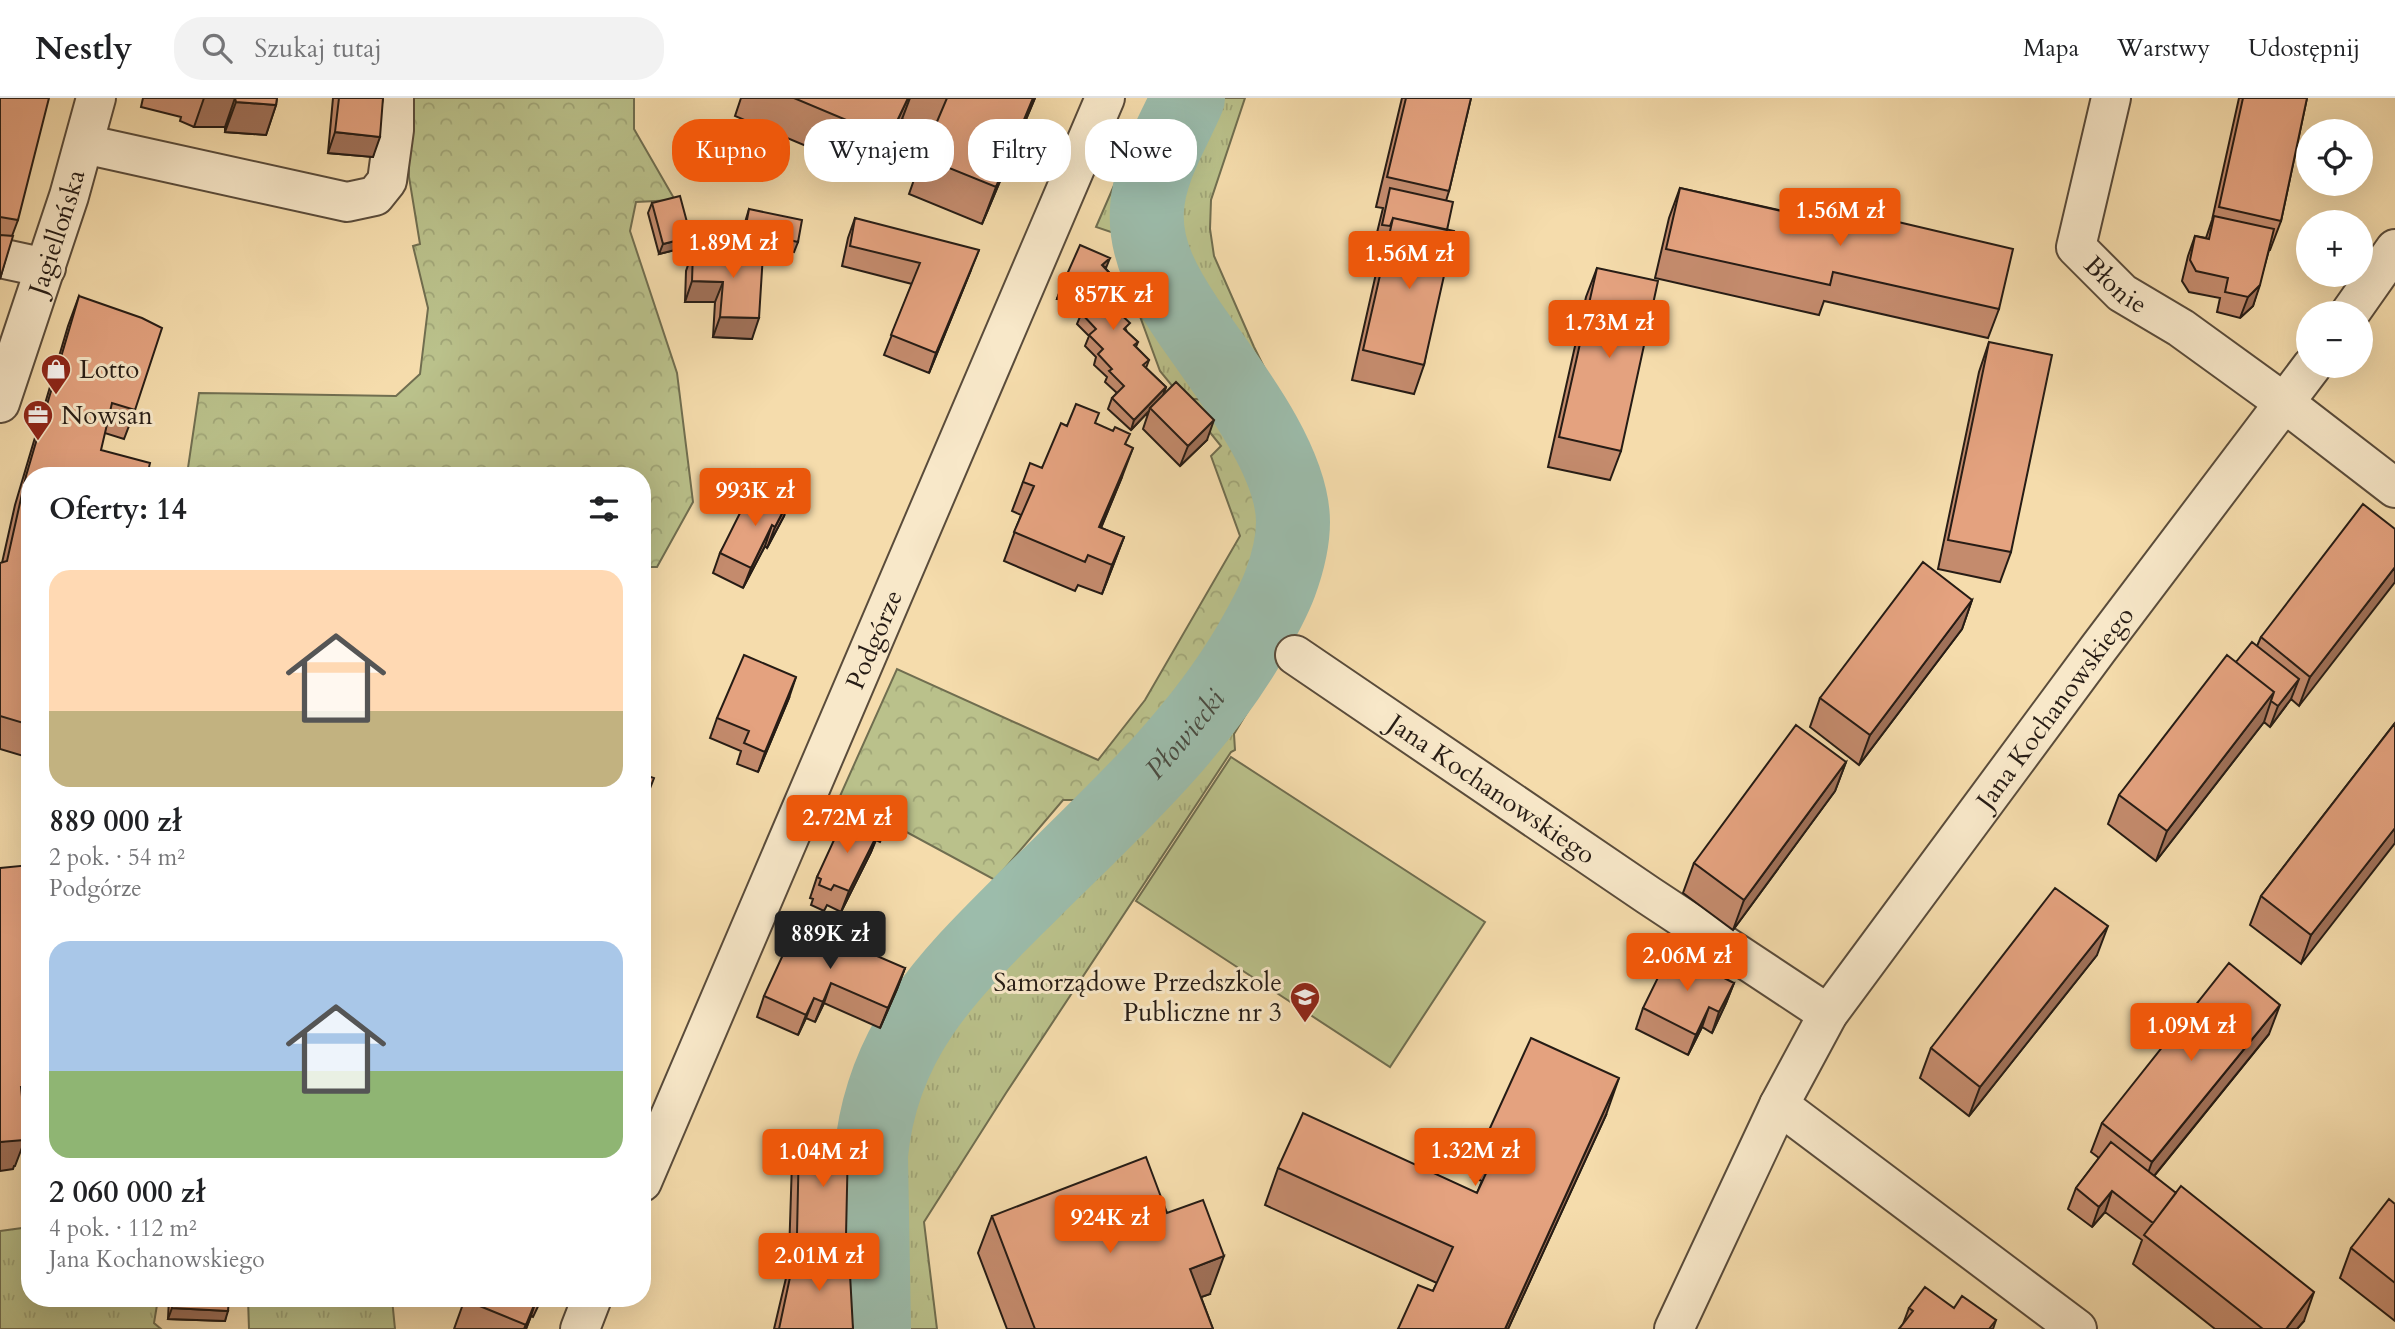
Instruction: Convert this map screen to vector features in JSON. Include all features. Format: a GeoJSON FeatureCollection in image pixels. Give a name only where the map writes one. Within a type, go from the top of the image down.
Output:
{"type":"FeatureCollection","features":[{"type":"Feature","properties":{"kind":"street","name":"Jagiellońska"},"geometry":{"type":"LineString","coordinates":[[0,403],[8,355],[46,268],[96,98]]}},
{"type":"Feature","properties":{"kind":"street"},"geometry":{"type":"LineString","coordinates":[[84,144],[347,202],[375,197],[387,181],[394,130],[394,98]]}},
{"type":"Feature","properties":{"kind":"street","name":"Podgórze"},"geometry":{"type":"LineString","coordinates":[[651,1161],[1105,98]]}},
{"type":"Feature","properties":{"kind":"street","name":"Błonie"},"geometry":{"type":"LineString","coordinates":[[2111,98],[2076,247],[2122,293],[2181,328],[2286,404]]}},
{"type":"Feature","properties":{"kind":"street"},"geometry":{"type":"LineString","coordinates":[[2358,301],[2395,249]]}},
{"type":"Feature","properties":{"kind":"street"},"geometry":{"type":"LineString","coordinates":[[0,258],[46,268]]}},
{"type":"Feature","properties":{"kind":"street","name":"Jana Kochanowskiego"},"geometry":{"type":"LineString","coordinates":[[1674,1329],[1779,1105],[1828,1014],[2098,649],[2304,378]]}},
{"type":"Feature","properties":{"kind":"street"},"geometry":{"type":"LineString","coordinates":[[2286,404],[2395,488]]}},
{"type":"Feature","properties":{"kind":"street","name":"Jana Kochanowskiego"},"geometry":{"type":"LineString","coordinates":[[1295,655],[1637,888],[1828,1014]]}},
{"type":"Feature","properties":{"kind":"street"},"geometry":{"type":"LineString","coordinates":[[1779,1105],[2077,1329]]}},
{"type":"Feature","properties":{"kind":"street"},"geometry":{"type":"LineString","coordinates":[[580,1329],[589,1307]]}},
{"type":"Feature","properties":{"kind":"green space"},"geometry":{"type":"Polygon","coordinates":[[[409,98],[634,98],[634,129],[675,200],[636,202],[630,231],[677,373],[693,502],[657,567],[651,567],[651,467],[188,467],[199,393],[396,396],[420,374],[428,308],[413,246],[420,244],[409,177],[409,98]]]}},
{"type":"Feature","properties":{"kind":"green space"},"geometry":{"type":"Polygon","coordinates":[[[1152,98],[1165,98],[1157,119],[1143,119],[1152,98]]]}},
{"type":"Feature","properties":{"kind":"green space"},"geometry":{"type":"Polygon","coordinates":[[[1210,98],[1245,98],[1211,200],[1210,229],[1214,256],[1254,347],[1303,445],[1321,492],[1324,551],[1291,640],[1234,734],[1235,750],[1231,752],[1006,1093],[924,1222],[937,1329],[900,1329],[893,1171],[897,1116],[911,1070],[943,1016],[1192,769],[1273,653],[1317,552],[1311,490],[1256,376],[1178,266],[1167,228],[1171,182],[1197,182],[1197,126],[1210,98]]]}},
{"type":"Feature","properties":{"kind":"green space"},"geometry":{"type":"Polygon","coordinates":[[[1116,182],[1134,182],[1131,237],[1146,296],[1220,401],[1182,398],[1160,371],[1123,270],[1117,234],[1096,227],[1116,182]]]}},
{"type":"Feature","properties":{"kind":"green space"},"geometry":{"type":"Polygon","coordinates":[[[1182,398],[1220,401],[1262,477],[1273,527],[1211,658],[1093,800],[1063,800],[995,880],[840,796],[897,669],[1098,760],[1145,700],[1240,536],[1211,456],[1221,446],[1182,398]]]}},
{"type":"Feature","properties":{"kind":"green space"},"geometry":{"type":"Polygon","coordinates":[[[1231,757],[1485,922],[1390,1067],[1136,901],[1231,757]]]}},
{"type":"Feature","properties":{"kind":"green space"},"geometry":{"type":"Polygon","coordinates":[[[21,1228],[21,1307],[157,1307],[154,1323],[161,1329],[0,1329],[0,1231],[21,1228]]]}},
{"type":"Feature","properties":{"kind":"green space"},"geometry":{"type":"Polygon","coordinates":[[[248,1307],[393,1307],[395,1329],[249,1329],[248,1307]]]}},
{"type":"Feature","properties":{"kind":"building"},"geometry":{"type":"Polygon","coordinates":[[[0,98],[49,98],[18,220],[0,217],[0,98]]]}},
{"type":"Feature","properties":{"kind":"building"},"geometry":{"type":"Polygon","coordinates":[[[235,98],[277,98],[276,105],[236,102],[235,98]]]}},
{"type":"Feature","properties":{"kind":"building"},"geometry":{"type":"Polygon","coordinates":[[[339,98],[383,98],[380,137],[335,132],[339,98]]]}},
{"type":"Feature","properties":{"kind":"building"},"geometry":{"type":"Polygon","coordinates":[[[794,98],[908,98],[898,119],[844,119],[794,98]]]}},
{"type":"Feature","properties":{"kind":"building"},"geometry":{"type":"Polygon","coordinates":[[[947,98],[1033,98],[1024,119],[968,119],[968,176],[954,170],[954,119],[938,119],[947,98]]]}},
{"type":"Feature","properties":{"kind":"building"},"geometry":{"type":"Polygon","coordinates":[[[1406,98],[1471,98],[1449,191],[1387,177],[1406,98]]]}},
{"type":"Feature","properties":{"kind":"building"},"geometry":{"type":"Polygon","coordinates":[[[2243,98],[2307,98],[2303,119],[2296,119],[2296,150],[2281,221],[2219,207],[2243,98]]]}},
{"type":"Feature","properties":{"kind":"building"},"geometry":{"type":"Polygon","coordinates":[[[984,182],[998,182],[996,187],[984,182]]]}},
{"type":"Feature","properties":{"kind":"building"},"geometry":{"type":"Polygon","coordinates":[[[1390,188],[1453,202],[1447,230],[1393,218],[1390,226],[1382,225],[1390,188]]]}},
{"type":"Feature","properties":{"kind":"building"},"geometry":{"type":"Polygon","coordinates":[[[1680,188],[1843,225],[1847,210],[2013,249],[1999,309],[1833,272],[1830,285],[1666,249],[1680,188]]]}},
{"type":"Feature","properties":{"kind":"building"},"geometry":{"type":"Polygon","coordinates":[[[680,196],[691,237],[663,244],[652,203],[680,196]]]}},
{"type":"Feature","properties":{"kind":"building"},"geometry":{"type":"Polygon","coordinates":[[[749,209],[802,220],[798,242],[745,230],[749,209]]]}},
{"type":"Feature","properties":{"kind":"building"},"geometry":{"type":"Polygon","coordinates":[[[2214,216],[2274,229],[2260,285],[2248,297],[2225,292],[2228,278],[2196,271],[2190,260],[2195,236],[2209,239],[2214,216]]]}},
{"type":"Feature","properties":{"kind":"building"},"geometry":{"type":"Polygon","coordinates":[[[855,218],[979,250],[936,353],[891,335],[920,263],[850,246],[855,218]]]}},
{"type":"Feature","properties":{"kind":"building"},"geometry":{"type":"Polygon","coordinates":[[[1393,218],[1454,231],[1424,365],[1363,350],[1393,218]]]}},
{"type":"Feature","properties":{"kind":"building"},"geometry":{"type":"Polygon","coordinates":[[[0,235],[13,236],[0,279],[0,235]]]}},
{"type":"Feature","properties":{"kind":"building"},"geometry":{"type":"Polygon","coordinates":[[[1080,245],[1110,258],[1102,265],[1116,280],[1108,287],[1122,302],[1115,309],[1130,323],[1124,329],[1138,342],[1134,345],[1149,360],[1143,365],[1166,387],[1134,420],[1112,398],[1124,386],[1109,371],[1112,369],[1098,354],[1103,349],[1089,335],[1096,329],[1081,313],[1090,305],[1076,290],[1061,288],[1080,245]]]}},
{"type":"Feature","properties":{"kind":"building"},"geometry":{"type":"Polygon","coordinates":[[[693,251],[763,254],[759,318],[720,317],[723,282],[692,281],[693,251]]]}},
{"type":"Feature","properties":{"kind":"building"},"geometry":{"type":"Polygon","coordinates":[[[1597,268],[1658,281],[1621,451],[1559,437],[1597,268]]]}},
{"type":"Feature","properties":{"kind":"building"},"geometry":{"type":"Polygon","coordinates":[[[79,296],[142,318],[162,328],[135,410],[112,403],[101,450],[150,463],[149,467],[29,467],[79,296]]]}},
{"type":"Feature","properties":{"kind":"building"},"geometry":{"type":"Polygon","coordinates":[[[1989,342],[2052,355],[2011,552],[1948,540],[1989,342]]]}},
{"type":"Feature","properties":{"kind":"building"},"geometry":{"type":"Polygon","coordinates":[[[1176,382],[1214,420],[1188,446],[1150,408],[1176,382]]]}},
{"type":"Feature","properties":{"kind":"building"},"geometry":{"type":"Polygon","coordinates":[[[1076,404],[1099,413],[1095,423],[1113,431],[1115,427],[1130,434],[1125,444],[1133,448],[1099,527],[1124,537],[1112,565],[1088,555],[1085,562],[1014,532],[1034,486],[1023,482],[1030,463],[1042,468],[1061,423],[1067,426],[1076,404]]]}},
{"type":"Feature","properties":{"kind":"building"},"geometry":{"type":"Polygon","coordinates":[[[776,488],[791,496],[775,527],[772,525],[751,568],[720,553],[742,509],[745,510],[776,488]]]}},
{"type":"Feature","properties":{"kind":"building"},"geometry":{"type":"Polygon","coordinates":[[[21,498],[21,722],[0,716],[0,563],[7,561],[21,498]]]}},
{"type":"Feature","properties":{"kind":"building"},"geometry":{"type":"Polygon","coordinates":[[[2363,504],[2395,529],[2395,567],[2310,677],[2261,637],[2363,504]]]}},
{"type":"Feature","properties":{"kind":"building"},"geometry":{"type":"Polygon","coordinates":[[[1923,562],[1972,600],[1870,735],[1820,698],[1923,562]]]}},
{"type":"Feature","properties":{"kind":"building"},"geometry":{"type":"Polygon","coordinates":[[[2252,642],[2299,679],[2278,706],[2271,701],[2274,692],[2236,662],[2252,642]]]}},
{"type":"Feature","properties":{"kind":"building"},"geometry":{"type":"Polygon","coordinates":[[[744,655],[796,677],[765,752],[744,743],[749,731],[717,718],[744,655]]]}},
{"type":"Feature","properties":{"kind":"building"},"geometry":{"type":"Polygon","coordinates":[[[2227,655],[2274,692],[2167,831],[2119,795],[2227,655]]]}},
{"type":"Feature","properties":{"kind":"building"},"geometry":{"type":"Polygon","coordinates":[[[2395,723],[2395,828],[2311,935],[2261,896],[2395,723]]]}},
{"type":"Feature","properties":{"kind":"building"},"geometry":{"type":"Polygon","coordinates":[[[1796,725],[1846,762],[1744,900],[1694,863],[1796,725]]]}},
{"type":"Feature","properties":{"kind":"building"},"geometry":{"type":"Polygon","coordinates":[[[858,800],[891,815],[884,832],[851,816],[858,800]]]}},
{"type":"Feature","properties":{"kind":"building"},"geometry":{"type":"Polygon","coordinates":[[[845,816],[879,831],[849,891],[834,885],[831,890],[819,885],[821,879],[817,877],[845,816]]]}},
{"type":"Feature","properties":{"kind":"building"},"geometry":{"type":"Polygon","coordinates":[[[21,866],[21,1140],[0,1142],[0,868],[21,866]]]}},
{"type":"Feature","properties":{"kind":"building"},"geometry":{"type":"Polygon","coordinates":[[[2055,888],[2108,926],[1980,1087],[1931,1048],[2055,888]]]}},
{"type":"Feature","properties":{"kind":"building"},"geometry":{"type":"Polygon","coordinates":[[[798,922],[905,968],[888,1008],[831,983],[823,1002],[814,998],[806,1015],[764,996],[798,922]]]}},
{"type":"Feature","properties":{"kind":"building"},"geometry":{"type":"Polygon","coordinates":[[[1671,951],[1734,983],[1719,1012],[1709,1007],[1696,1035],[1643,1008],[1671,951]]]}},
{"type":"Feature","properties":{"kind":"building"},"geometry":{"type":"Polygon","coordinates":[[[2229,963],[2280,1005],[2152,1162],[2102,1123],[2229,963]]]}},
{"type":"Feature","properties":{"kind":"building"},"geometry":{"type":"Polygon","coordinates":[[[1531,1038],[1619,1078],[1505,1329],[1398,1329],[1418,1285],[1433,1291],[1453,1247],[1278,1168],[1303,1113],[1477,1193],[1499,1145],[1485,1139],[1531,1038]]]}},
{"type":"Feature","properties":{"kind":"building"},"geometry":{"type":"Polygon","coordinates":[[[799,1142],[848,1143],[846,1236],[797,1234],[799,1142]]]}},
{"type":"Feature","properties":{"kind":"building"},"geometry":{"type":"Polygon","coordinates":[[[2111,1142],[2176,1193],[2153,1223],[2112,1191],[2099,1207],[2076,1188],[2111,1142]]]}},
{"type":"Feature","properties":{"kind":"building"},"geometry":{"type":"Polygon","coordinates":[[[1146,1157],[1167,1213],[1203,1200],[1224,1256],[1190,1269],[1213,1329],[1035,1329],[992,1216],[1146,1157]]]}},
{"type":"Feature","properties":{"kind":"building"},"geometry":{"type":"Polygon","coordinates":[[[2181,1186],[2314,1292],[2286,1329],[2263,1329],[2144,1235],[2181,1186]]]}},
{"type":"Feature","properties":{"kind":"building"},"geometry":{"type":"Polygon","coordinates":[[[2389,1199],[2395,1204],[2395,1283],[2351,1248],[2389,1199]]]}},
{"type":"Feature","properties":{"kind":"building"},"geometry":{"type":"Polygon","coordinates":[[[796,1249],[849,1256],[853,1329],[779,1329],[796,1249]]]}},
{"type":"Feature","properties":{"kind":"building"},"geometry":{"type":"Polygon","coordinates":[[[1925,1287],[1954,1308],[1962,1296],[1996,1320],[1989,1329],[1899,1329],[1913,1311],[1909,1308],[1925,1287]]]}},
{"type":"Feature","properties":{"kind":"building"},"geometry":{"type":"Polygon","coordinates":[[[172,1307],[228,1307],[228,1311],[172,1307]]]}},
{"type":"Feature","properties":{"kind":"building"},"geometry":{"type":"Polygon","coordinates":[[[482,1307],[533,1307],[526,1325],[482,1307]]]}},
{"type":"Feature","properties":{"kind":"waterway","name":"Płowiecki"},"geometry":{"type":"LineString","coordinates":[[874,1329],[871,1155],[878,1112],[890,1074],[906,1040],[927,1007],[976,948],[1122,804],[1203,713],[1249,645],[1270,608],[1283,577],[1293,522],[1290,497],[1282,470],[1254,416],[1171,294],[1149,239],[1147,209],[1152,180],[1188,98]]}},
{"type":"Feature","properties":{"kind":"place","name":"Lotto"},"geometry":{"type":"Point","coordinates":[56,396]}},
{"type":"Feature","properties":{"kind":"place","name":"Nowsan"},"geometry":{"type":"Point","coordinates":[38,442]}},
{"type":"Feature","properties":{"kind":"place","name":"Samorządowe Przedszkole Publiczne nr 3"},"geometry":{"type":"Point","coordinates":[1305,1024]}}]}
